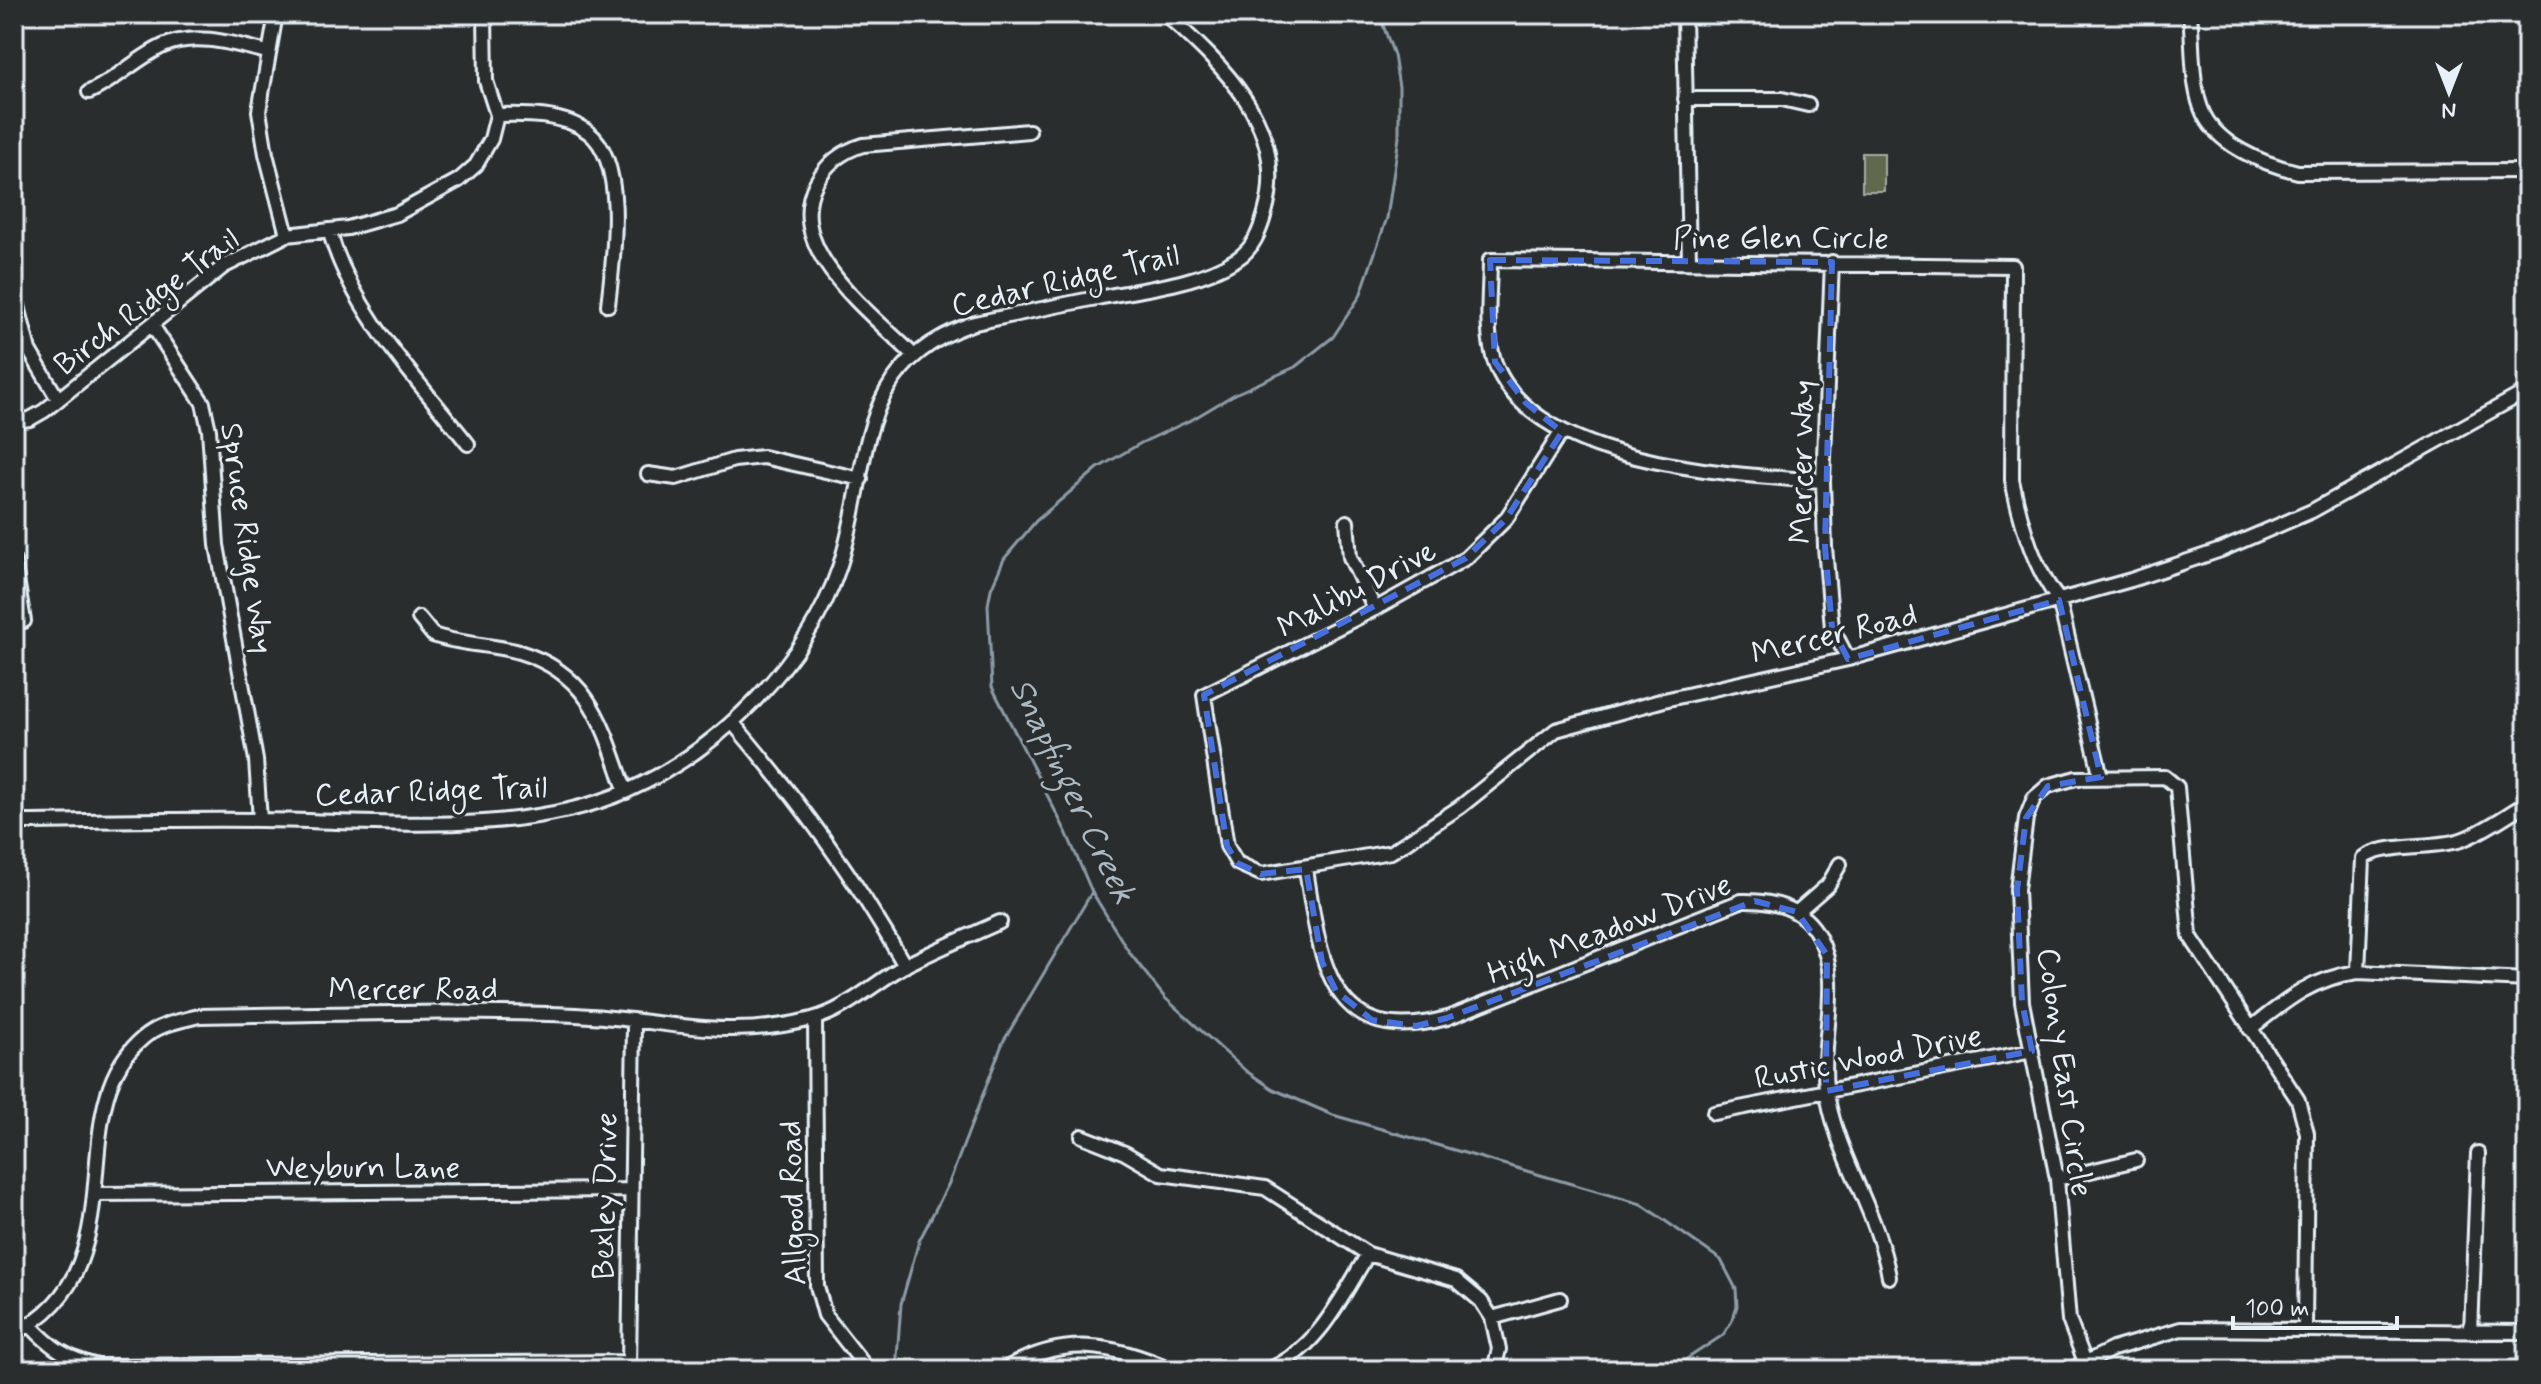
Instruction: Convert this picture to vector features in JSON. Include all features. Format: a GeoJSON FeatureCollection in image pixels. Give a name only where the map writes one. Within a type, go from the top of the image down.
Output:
{"type":"FeatureCollection","features":[{"type":"Feature","properties":{"kind":"street"},"geometry":{"type":"LineString","coordinates":[[276,14],[259,111],[266,154],[287,235]]}},
{"type":"Feature","properties":{"kind":"street"},"geometry":{"type":"LineString","coordinates":[[485,14],[486,81],[497,115],[544,117],[573,123],[595,138],[608,164],[614,188],[608,305]]}},
{"type":"Feature","properties":{"kind":"street","name":"Cedar Ridge Trail"},"geometry":{"type":"LineString","coordinates":[[14,822],[361,822],[528,818],[568,810],[626,792],[681,764],[732,722],[778,677],[824,602],[838,571],[876,409],[885,390],[913,355],[939,335],[971,324],[1179,283],[1239,258],[1254,243],[1269,201],[1271,174],[1267,145],[1256,114],[1238,84],[1165,14]]}},
{"type":"Feature","properties":{"kind":"street"},"geometry":{"type":"LineString","coordinates":[[1684,14],[1689,262]]}},
{"type":"Feature","properties":{"kind":"street"},"geometry":{"type":"LineString","coordinates":[[2190,14],[2201,109],[2211,126],[2263,162],[2298,172],[2527,171]]}},
{"type":"Feature","properties":{"kind":"street"},"geometry":{"type":"LineString","coordinates":[[89,92],[163,46],[182,40],[203,39],[267,52]]}},
{"type":"Feature","properties":{"kind":"street"},"geometry":{"type":"LineString","coordinates":[[1685,99],[1782,99],[1808,105]]}},
{"type":"Feature","properties":{"kind":"street","name":"Birch Ridge Trail"},"geometry":{"type":"LineString","coordinates":[[14,421],[30,419],[58,399],[223,267],[287,235],[329,230],[397,214],[459,180],[484,154],[497,115]]}},
{"type":"Feature","properties":{"kind":"street"},"geometry":{"type":"LineString","coordinates":[[913,355],[829,269],[813,245],[809,204],[813,190],[825,169],[842,154],[863,145],[1029,131]]}},
{"type":"Feature","properties":{"kind":"street"},"geometry":{"type":"LineString","coordinates":[[329,230],[341,265],[380,332],[468,444]]}},
{"type":"Feature","properties":{"kind":"street","name":"Pine Glen Circle"},"geometry":{"type":"LineString","coordinates":[[1823,481],[1706,473],[1628,455],[1562,431],[1526,403],[1505,381],[1495,362],[1490,334],[1490,260],[2013,266],[2012,480],[2047,586],[2059,600],[2101,777]]}},
{"type":"Feature","properties":{"kind":"street","name":"Mercer Way"},"geometry":{"type":"LineString","coordinates":[[1832,262],[1823,481],[1830,614],[1832,628],[1848,659]]}},
{"type":"Feature","properties":{"kind":"street"},"geometry":{"type":"LineString","coordinates":[[14,290],[29,350],[39,373],[58,399]]}},
{"type":"Feature","properties":{"kind":"street","name":"Spruce Ridge Way"},"geometry":{"type":"LineString","coordinates":[[152,325],[203,403],[209,430],[217,545],[256,760],[260,820]]}},
{"type":"Feature","properties":{"kind":"street","name":"Mercer Road"},"geometry":{"type":"LineString","coordinates":[[1218,782],[1227,846],[1237,863],[1261,874],[1306,869],[1391,852],[1460,807],[1556,730],[1664,700],[1848,659],[2059,600],[2221,550],[2312,511],[2527,391]]}},
{"type":"Feature","properties":{"kind":"street","name":"Malibu Drive"},"geometry":{"type":"LineString","coordinates":[[1218,782],[1204,695],[1441,574],[1485,541],[1506,519],[1562,431]]}},
{"type":"Feature","properties":{"kind":"street"},"geometry":{"type":"LineString","coordinates":[[648,474],[676,478],[734,460],[763,457],[861,479]]}},
{"type":"Feature","properties":{"kind":"street"},"geometry":{"type":"LineString","coordinates":[[1347,522],[1350,557],[1375,609]]}},
{"type":"Feature","properties":{"kind":"street"},"geometry":{"type":"LineString","coordinates":[[14,561],[24,621]]}},
{"type":"Feature","properties":{"kind":"street"},"geometry":{"type":"LineString","coordinates":[[419,618],[433,635],[519,652],[567,674],[594,708],[626,792]]}},
{"type":"Feature","properties":{"kind":"street"},"geometry":{"type":"LineString","coordinates":[[732,722],[823,833],[853,876],[905,966]]}},
{"type":"Feature","properties":{"kind":"street","name":"Colony East Circle"},"geometry":{"type":"LineString","coordinates":[[2085,1362],[2069,1320],[2057,1179],[2022,1002],[2017,890],[2026,818],[2034,798],[2048,786],[2076,778],[2165,777],[2177,787],[2190,936],[2298,1100],[2307,1133],[2305,1329]]}},
{"type":"Feature","properties":{"kind":"street"},"geometry":{"type":"LineString","coordinates":[[2358,972],[2363,858],[2378,851],[2421,849],[2461,840],[2527,803]]}},
{"type":"Feature","properties":{"kind":"street"},"geometry":{"type":"LineString","coordinates":[[1840,864],[1828,885],[1797,912],[1819,936],[1827,955],[1830,978],[1823,1058],[1826,1091],[1838,1143],[1881,1243],[1889,1277]]}},
{"type":"Feature","properties":{"kind":"street","name":"High Meadow Drive"},"geometry":{"type":"LineString","coordinates":[[1306,869],[1322,962],[1336,991],[1351,1008],[1372,1020],[1393,1025],[1416,1026],[1447,1018],[1741,901],[1778,904],[1797,912]]}},
{"type":"Feature","properties":{"kind":"street","name":"Mercer Road"},"geometry":{"type":"LineString","coordinates":[[14,1333],[30,1325],[58,1300],[74,1276],[86,1244],[97,1194],[104,1109],[116,1071],[144,1037],[168,1023],[199,1016],[483,1014],[580,1015],[717,1030],[761,1029],[815,1018],[854,999],[905,966],[1000,922]]}},
{"type":"Feature","properties":{"kind":"street"},"geometry":{"type":"LineString","coordinates":[[2250,1029],[2316,981],[2358,972],[2527,980]]}},
{"type":"Feature","properties":{"kind":"street","name":"Allgood Road"},"geometry":{"type":"LineString","coordinates":[[815,1018],[817,1286],[825,1315],[868,1370]]}},
{"type":"Feature","properties":{"kind":"street","name":"Bexley Drive"},"geometry":{"type":"LineString","coordinates":[[629,1366],[634,1023]]}},
{"type":"Feature","properties":{"kind":"street","name":"Rustic Wood Drive"},"geometry":{"type":"LineString","coordinates":[[1714,1113],[2032,1051]]}},
{"type":"Feature","properties":{"kind":"street"},"geometry":{"type":"LineString","coordinates":[[1082,1136],[1125,1153],[1161,1174],[1265,1188],[1368,1254],[1456,1280],[1481,1301],[1492,1318],[1499,1349],[1494,1370]]}},
{"type":"Feature","properties":{"kind":"street"},"geometry":{"type":"LineString","coordinates":[[2471,1332],[2478,1153]]}},
{"type":"Feature","properties":{"kind":"street"},"geometry":{"type":"LineString","coordinates":[[2057,1179],[2136,1160]]}},
{"type":"Feature","properties":{"kind":"street","name":"Weyburn Lane"},"geometry":{"type":"LineString","coordinates":[[97,1194],[630,1190]]}},
{"type":"Feature","properties":{"kind":"street"},"geometry":{"type":"LineString","coordinates":[[1268,1370],[1297,1354],[1319,1333],[1368,1254]]}},
{"type":"Feature","properties":{"kind":"street"},"geometry":{"type":"LineString","coordinates":[[1492,1318],[1560,1299]]}},
{"type":"Feature","properties":{"kind":"street"},"geometry":{"type":"LineString","coordinates":[[30,1325],[49,1346],[71,1360],[98,1366],[629,1366]]}},
{"type":"Feature","properties":{"kind":"street"},"geometry":{"type":"LineString","coordinates":[[2070,1370],[2113,1349],[2181,1329],[2527,1332]]}},
{"type":"Feature","properties":{"kind":"street"},"geometry":{"type":"LineString","coordinates":[[1003,1370],[1049,1349],[1095,1345],[1134,1354],[1173,1370]]}},
{"type":"Feature","properties":{"kind":"highlighted area"},"geometry":{"type":"Polygon","coordinates":[[[1490,260],[1832,262],[1825,547],[1832,628],[1848,659],[2059,600],[2101,777],[2048,786],[2026,818],[2017,890],[2022,1002],[2032,1051],[1826,1091],[1827,955],[1797,912],[1755,901],[1447,1018],[1416,1026],[1372,1020],[1336,991],[1322,962],[1306,869],[1261,874],[1237,863],[1227,846],[1204,695],[1466,558],[1506,519],[1562,432],[1526,403],[1495,362],[1490,260]]]}},
{"type":"Feature","properties":{"kind":"green space"},"geometry":{"type":"Polygon","coordinates":[[[1862,153],[1884,153],[1884,191],[1862,191],[1862,153]]]}},
{"type":"Feature","properties":{"kind":"waterway","name":"Snapfinger Creek"},"geometry":{"type":"LineString","coordinates":[[1379,14],[1394,55],[1399,87],[1399,137],[1387,218],[1360,296],[1333,337],[1295,367],[1235,394],[1098,468],[1036,521],[1004,559],[991,589],[988,605],[992,687],[1067,834],[1092,892],[1129,952],[1165,998],[1246,1071],[1273,1089],[1333,1115],[1641,1204],[1721,1260],[1736,1289],[1737,1306],[1732,1321],[1723,1335],[1670,1370]]}},
{"type":"Feature","properties":{"kind":"waterway"},"geometry":{"type":"LineString","coordinates":[[896,1370],[901,1304],[919,1241],[949,1183],[1003,1042],[1092,892]]}}]}
